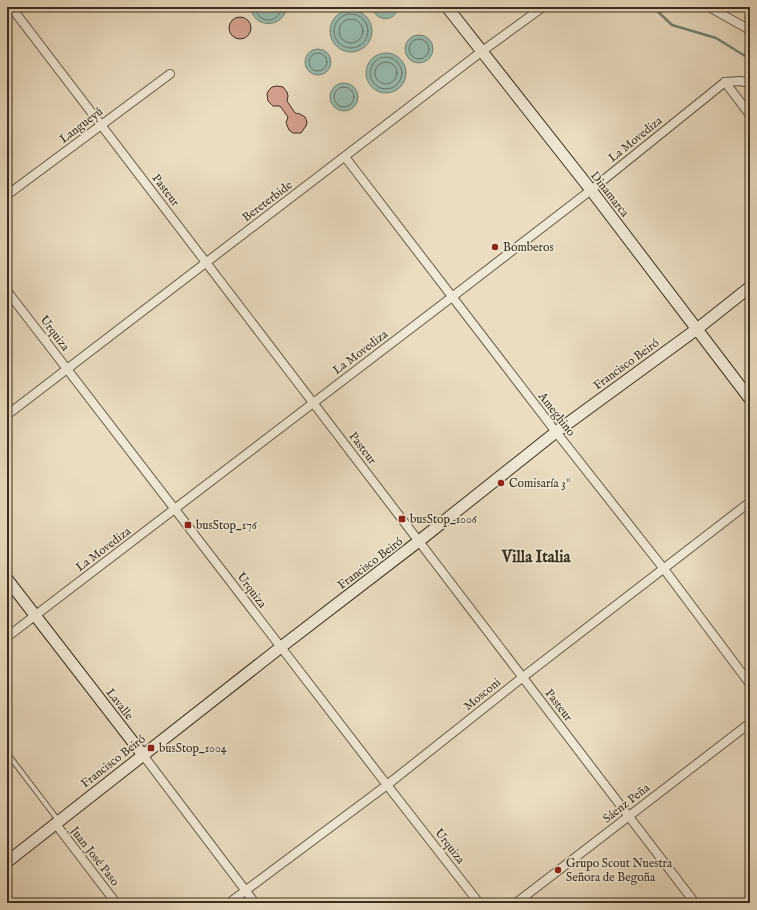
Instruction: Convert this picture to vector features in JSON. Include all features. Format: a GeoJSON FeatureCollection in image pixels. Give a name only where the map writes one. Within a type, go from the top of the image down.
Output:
{"type":"FeatureCollection","features":[{"type":"Feature","properties":{"kind":"street","name":"Pasteur"},"geometry":{"type":"LineString","coordinates":[[11,7],[695,903]]}},
{"type":"Feature","properties":{"kind":"street","name":"Dinamarca"},"geometry":{"type":"LineString","coordinates":[[447,7],[591,190],[750,398]]}},
{"type":"Feature","properties":{"kind":"street","name":"Bereterbide"},"geometry":{"type":"LineString","coordinates":[[7,416],[481,52],[543,7]]}},
{"type":"Feature","properties":{"kind":"street"},"geometry":{"type":"LineString","coordinates":[[709,7],[750,30]]}},
{"type":"Feature","properties":{"kind":"street","name":"Langueyú"},"geometry":{"type":"LineString","coordinates":[[7,196],[170,74]]}},
{"type":"Feature","properties":{"kind":"street"},"geometry":{"type":"LineString","coordinates":[[725,82],[740,81],[750,83]]}},
{"type":"Feature","properties":{"kind":"street"},"geometry":{"type":"LineString","coordinates":[[725,82],[750,115]]}},
{"type":"Feature","properties":{"kind":"street","name":"La Movediza"},"geometry":{"type":"LineString","coordinates":[[7,637],[591,190],[725,82]]}},
{"type":"Feature","properties":{"kind":"street","name":"Ameghino"},"geometry":{"type":"LineString","coordinates":[[345,157],[664,570],[750,684]]}},
{"type":"Feature","properties":{"kind":"street","name":"Francisco Beiró"},"geometry":{"type":"LineString","coordinates":[[7,862],[142,755],[419,541],[556,432],[697,329],[750,287]]}},
{"type":"Feature","properties":{"kind":"street","name":"Urquiza"},"geometry":{"type":"LineString","coordinates":[[7,291],[387,785],[480,903]]}},
{"type":"Feature","properties":{"kind":"street","name":"Mosconi"},"geometry":{"type":"LineString","coordinates":[[229,903],[387,785],[523,677],[664,570],[750,502]]}},
{"type":"Feature","properties":{"kind":"street","name":"Lavalle"},"geometry":{"type":"LineString","coordinates":[[7,579],[255,903]]}},
{"type":"Feature","properties":{"kind":"street","name":"Sáenz Peña"},"geometry":{"type":"LineString","coordinates":[[516,903],[750,722]]}},
{"type":"Feature","properties":{"kind":"street","name":"Juan José Paso"},"geometry":{"type":"LineString","coordinates":[[57,822],[116,903]]}},
{"type":"Feature","properties":{"kind":"lane"},"geometry":{"type":"LineString","coordinates":[[7,753],[57,822]]}},
{"type":"Feature","properties":{"kind":"water"},"geometry":{"type":"Polygon","coordinates":[[[251,7],[286,7],[284,14],[280,19],[268,24],[257,19],[253,14],[251,7]]]}},
{"type":"Feature","properties":{"kind":"water"},"geometry":{"type":"Polygon","coordinates":[[[371,7],[399,7],[393,16],[385,19],[377,16],[371,7]]]}},
{"type":"Feature","properties":{"kind":"water"},"geometry":{"type":"Polygon","coordinates":[[[351,10],[366,16],[372,31],[366,46],[351,52],[336,46],[330,31],[336,16],[351,10]]]}},
{"type":"Feature","properties":{"kind":"water"},"geometry":{"type":"Polygon","coordinates":[[[419,35],[429,39],[433,49],[429,59],[419,63],[409,59],[405,49],[409,39],[419,35]]]}},
{"type":"Feature","properties":{"kind":"water"},"geometry":{"type":"Polygon","coordinates":[[[318,49],[327,53],[331,62],[327,71],[318,75],[309,71],[305,62],[309,53],[318,49]]]}},
{"type":"Feature","properties":{"kind":"water"},"geometry":{"type":"Polygon","coordinates":[[[390,53],[397,56],[403,62],[406,73],[405,81],[397,90],[390,93],[382,93],[375,90],[367,81],[366,69],[369,62],[378,54],[390,53]]]}},
{"type":"Feature","properties":{"kind":"water"},"geometry":{"type":"Polygon","coordinates":[[[344,83],[354,87],[358,97],[354,107],[344,111],[334,107],[330,97],[334,87],[344,83]]]}},
{"type":"Feature","properties":{"kind":"building"},"geometry":{"type":"Polygon","coordinates":[[[240,17],[248,20],[251,28],[248,36],[240,39],[232,36],[229,28],[232,20],[240,17]]]}},
{"type":"Feature","properties":{"kind":"building"},"geometry":{"type":"Polygon","coordinates":[[[272,87],[283,87],[287,92],[287,101],[295,113],[305,117],[307,122],[306,126],[301,133],[293,133],[289,130],[286,123],[288,117],[280,106],[273,106],[268,101],[267,94],[269,90],[272,87]]]}},
{"type":"Feature","properties":{"kind":"waterway"},"geometry":{"type":"LineString","coordinates":[[653,7],[672,25],[716,38],[750,59]]}},
{"type":"Feature","properties":{"kind":"place","name":"Bomberos"},"geometry":{"type":"Point","coordinates":[495,247]}},
{"type":"Feature","properties":{"kind":"place","name":"Comisaría 3º"},"geometry":{"type":"Point","coordinates":[501,483]}},
{"type":"Feature","properties":{"kind":"place","name":"busStop_1006"},"geometry":{"type":"Point","coordinates":[402,519]}},
{"type":"Feature","properties":{"kind":"place","name":"busStop_176"},"geometry":{"type":"Point","coordinates":[188,525]}},
{"type":"Feature","properties":{"kind":"place","name":"busStop_1004"},"geometry":{"type":"Point","coordinates":[151,748]}},
{"type":"Feature","properties":{"kind":"place","name":"Grupo Scout Nuestra Señora de Begoña"},"geometry":{"type":"Point","coordinates":[558,870]}},
{"type":"Feature","properties":{"kind":"district","name":"Villa Italia"},"geometry":{"type":"Point","coordinates":[536,556]}}]}
